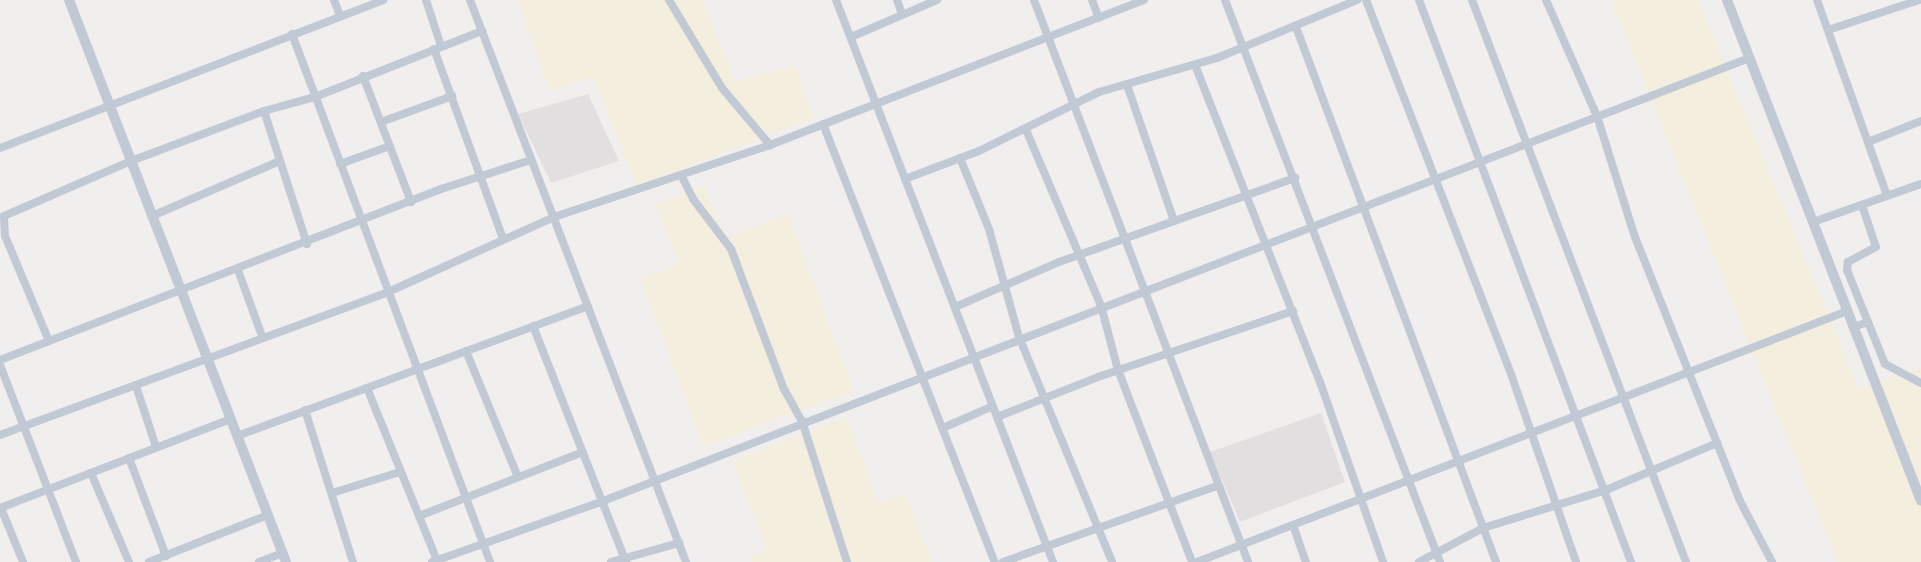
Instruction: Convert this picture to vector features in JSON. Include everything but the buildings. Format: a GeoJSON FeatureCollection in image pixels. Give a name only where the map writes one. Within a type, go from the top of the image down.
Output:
{"type":"FeatureCollection","features":[{"type":"Feature","properties":{"kind":"street"},"geometry":{"type":"LineString","coordinates":[[69,0],[284,558],[259,562]]}},
{"type":"Feature","properties":{"kind":"street"},"geometry":{"type":"LineString","coordinates":[[334,0],[340,16]]}},
{"type":"Feature","properties":{"kind":"street"},"geometry":{"type":"LineString","coordinates":[[0,148],[383,0]]}},
{"type":"Feature","properties":{"kind":"street"},"geometry":{"type":"LineString","coordinates":[[426,0],[437,48],[478,177],[503,239]]}},
{"type":"Feature","properties":{"kind":"street"},"geometry":{"type":"LineString","coordinates":[[470,0],[686,562]]}},
{"type":"Feature","properties":{"kind":"street"},"geometry":{"type":"LineString","coordinates":[[669,0],[722,88],[770,145]]}},
{"type":"Feature","properties":{"kind":"street"},"geometry":{"type":"LineString","coordinates":[[836,0],[1053,562]]}},
{"type":"Feature","properties":{"kind":"street"},"geometry":{"type":"LineString","coordinates":[[897,0],[902,14]]}},
{"type":"Feature","properties":{"kind":"street"},"geometry":{"type":"LineString","coordinates":[[851,37],[937,0]]}},
{"type":"Feature","properties":{"kind":"street"},"geometry":{"type":"LineString","coordinates":[[1034,0],[1248,562]]}},
{"type":"Feature","properties":{"kind":"street"},"geometry":{"type":"LineString","coordinates":[[1092,0],[1099,18]]}},
{"type":"Feature","properties":{"kind":"street"},"geometry":{"type":"LineString","coordinates":[[0,435],[208,362],[262,336],[388,292],[554,217],[682,177],[770,145],[1144,0]]}},
{"type":"Feature","properties":{"kind":"street"},"geometry":{"type":"LineString","coordinates":[[1225,0],[1314,225],[1438,558]]}},
{"type":"Feature","properties":{"kind":"street"},"geometry":{"type":"LineString","coordinates":[[905,179],[960,158],[1127,85],[1244,48],[1357,0]]}},
{"type":"Feature","properties":{"kind":"street"},"geometry":{"type":"LineString","coordinates":[[1366,0],[1511,374],[1529,435],[1576,562]]}},
{"type":"Feature","properties":{"kind":"street"},"geometry":{"type":"LineString","coordinates":[[1419,0],[1477,162],[1579,415],[1631,562]]}},
{"type":"Feature","properties":{"kind":"street"},"geometry":{"type":"LineString","coordinates":[[1472,0],[1528,143],[1570,263],[1626,398],[1686,562]]}},
{"type":"Feature","properties":{"kind":"street"},"geometry":{"type":"LineString","coordinates":[[1546,0],[1597,117],[1635,237],[1717,443],[1752,529],[1772,562]]}},
{"type":"Feature","properties":{"kind":"street"},"geometry":{"type":"LineString","coordinates":[[1727,0],[1921,501]]}},
{"type":"Feature","properties":{"kind":"street"},"geometry":{"type":"LineString","coordinates":[[1817,0],[1887,196]]}},
{"type":"Feature","properties":{"kind":"street"},"geometry":{"type":"LineString","coordinates":[[1828,30],[1919,0]]}},
{"type":"Feature","properties":{"kind":"street"},"geometry":{"type":"LineString","coordinates":[[1296,27],[1365,205],[1496,562]]}},
{"type":"Feature","properties":{"kind":"street"},"geometry":{"type":"LineString","coordinates":[[50,341],[5,236],[2,218],[131,162],[264,111],[315,97],[482,31]]}},
{"type":"Feature","properties":{"kind":"street"},"geometry":{"type":"LineString","coordinates":[[292,34],[489,562]]}},
{"type":"Feature","properties":{"kind":"street"},"geometry":{"type":"LineString","coordinates":[[367,388],[435,561],[603,501],[654,477],[1749,58]]}},
{"type":"Feature","properties":{"kind":"street"},"geometry":{"type":"LineString","coordinates":[[1195,65],[1293,312],[1383,562]]}},
{"type":"Feature","properties":{"kind":"street"},"geometry":{"type":"LineString","coordinates":[[363,76],[411,202]]}},
{"type":"Feature","properties":{"kind":"street"},"geometry":{"type":"LineString","coordinates":[[1127,85],[1174,221]]}},
{"type":"Feature","properties":{"kind":"street"},"geometry":{"type":"LineString","coordinates":[[381,122],[452,96]]}},
{"type":"Feature","properties":{"kind":"street"},"geometry":{"type":"LineString","coordinates":[[264,111],[307,244]]}},
{"type":"Feature","properties":{"kind":"street"},"geometry":{"type":"LineString","coordinates":[[1868,142],[1921,121]]}},
{"type":"Feature","properties":{"kind":"street"},"geometry":{"type":"LineString","coordinates":[[823,124],[945,427],[995,562]]}},
{"type":"Feature","properties":{"kind":"street"},"geometry":{"type":"LineString","coordinates":[[1026,130],[1077,256],[1101,306],[1118,370],[1192,562]]}},
{"type":"Feature","properties":{"kind":"street"},"geometry":{"type":"LineString","coordinates":[[341,164],[390,146]]}},
{"type":"Feature","properties":{"kind":"street"},"geometry":{"type":"LineString","coordinates":[[960,158],[989,229],[1019,337],[1112,562]]}},
{"type":"Feature","properties":{"kind":"street"},"geometry":{"type":"LineString","coordinates":[[76,562],[0,362],[363,223],[411,202],[531,160]]}},
{"type":"Feature","properties":{"kind":"street"},"geometry":{"type":"LineString","coordinates":[[152,216],[280,161]]}},
{"type":"Feature","properties":{"kind":"street"},"geometry":{"type":"LineString","coordinates":[[682,177],[693,199],[731,249],[784,389],[802,421],[846,562]]}},
{"type":"Feature","properties":{"kind":"street"},"geometry":{"type":"LineString","coordinates":[[955,307],[1077,256],[1295,178]]}},
{"type":"Feature","properties":{"kind":"street"},"geometry":{"type":"LineString","coordinates":[[1813,222],[1921,184]]}},
{"type":"Feature","properties":{"kind":"street"},"geometry":{"type":"LineString","coordinates":[[1862,205],[1876,247],[1849,262],[1847,270],[1885,364],[1921,383]]}},
{"type":"Feature","properties":{"kind":"street"},"geometry":{"type":"LineString","coordinates":[[238,270],[262,336]]}},
{"type":"Feature","properties":{"kind":"street"},"geometry":{"type":"LineString","coordinates":[[237,436],[588,306]]}},
{"type":"Feature","properties":{"kind":"street"},"geometry":{"type":"LineString","coordinates":[[1197,562],[1847,311]]}},
{"type":"Feature","properties":{"kind":"street"},"geometry":{"type":"LineString","coordinates":[[997,417],[1118,370],[1170,355],[1293,312]]}},
{"type":"Feature","properties":{"kind":"street"},"geometry":{"type":"LineString","coordinates":[[1853,327],[1868,322]]}},
{"type":"Feature","properties":{"kind":"street"},"geometry":{"type":"LineString","coordinates":[[533,326],[625,560]]}},
{"type":"Feature","properties":{"kind":"street"},"geometry":{"type":"LineString","coordinates":[[466,351],[518,477]]}},
{"type":"Feature","properties":{"kind":"street"},"geometry":{"type":"LineString","coordinates":[[136,386],[156,447]]}},
{"type":"Feature","properties":{"kind":"street"},"geometry":{"type":"LineString","coordinates":[[945,427],[993,406]]}},
{"type":"Feature","properties":{"kind":"street"},"geometry":{"type":"LineString","coordinates":[[305,410],[353,562]]}},
{"type":"Feature","properties":{"kind":"street"},"geometry":{"type":"LineString","coordinates":[[23,562],[0,508],[230,419]]}},
{"type":"Feature","properties":{"kind":"street"},"geometry":{"type":"LineString","coordinates":[[1419,562],[1438,558],[1483,528],[1606,490],[1717,443]]}},
{"type":"Feature","properties":{"kind":"street"},"geometry":{"type":"LineString","coordinates":[[419,516],[583,452]]}},
{"type":"Feature","properties":{"kind":"street"},"geometry":{"type":"LineString","coordinates":[[129,458],[166,556]]}},
{"type":"Feature","properties":{"kind":"street"},"geometry":{"type":"LineString","coordinates":[[331,494],[400,472]]}},
{"type":"Feature","properties":{"kind":"street"},"geometry":{"type":"LineString","coordinates":[[91,473],[129,562]]}},
{"type":"Feature","properties":{"kind":"street"},"geometry":{"type":"LineString","coordinates":[[1003,562],[1046,543],[1219,485]]}},
{"type":"Feature","properties":{"kind":"street"},"geometry":{"type":"LineString","coordinates":[[149,562],[268,515]]}},
{"type":"Feature","properties":{"kind":"street"},"geometry":{"type":"LineString","coordinates":[[1293,525],[1306,562]]}},
{"type":"Feature","properties":{"kind":"street"},"geometry":{"type":"LineString","coordinates":[[611,562],[679,543]]}},
{"type":"Feature","properties":{"kind":"shaded area"},"geometry":{"type":"Polygon","coordinates":[[[588,94],[619,161],[551,183],[518,114],[588,94]]]}},
{"type":"Feature","properties":{"kind":"shaded area"},"geometry":{"type":"Polygon","coordinates":[[[1321,413],[1345,482],[1240,522],[1210,452],[1321,413]]]}},
{"type":"Feature","properties":{"kind":"sand"},"geometry":{"type":"Polygon","coordinates":[[[517,0],[703,0],[735,81],[796,66],[814,118],[637,187],[593,77],[550,91],[517,0]]]}},
{"type":"Feature","properties":{"kind":"sand"},"geometry":{"type":"Polygon","coordinates":[[[1611,0],[1698,0],[1859,389],[1921,367],[1921,562],[1837,562],[1611,0]]]}},
{"type":"Feature","properties":{"kind":"sand"},"geometry":{"type":"Polygon","coordinates":[[[705,186],[725,238],[788,214],[854,391],[703,447],[640,278],[678,264],[655,204],[705,186]]]}},
{"type":"Feature","properties":{"kind":"sand"},"geometry":{"type":"Polygon","coordinates":[[[847,418],[879,503],[906,494],[932,562],[752,562],[750,557],[766,550],[733,461],[847,418]]]}}]}
